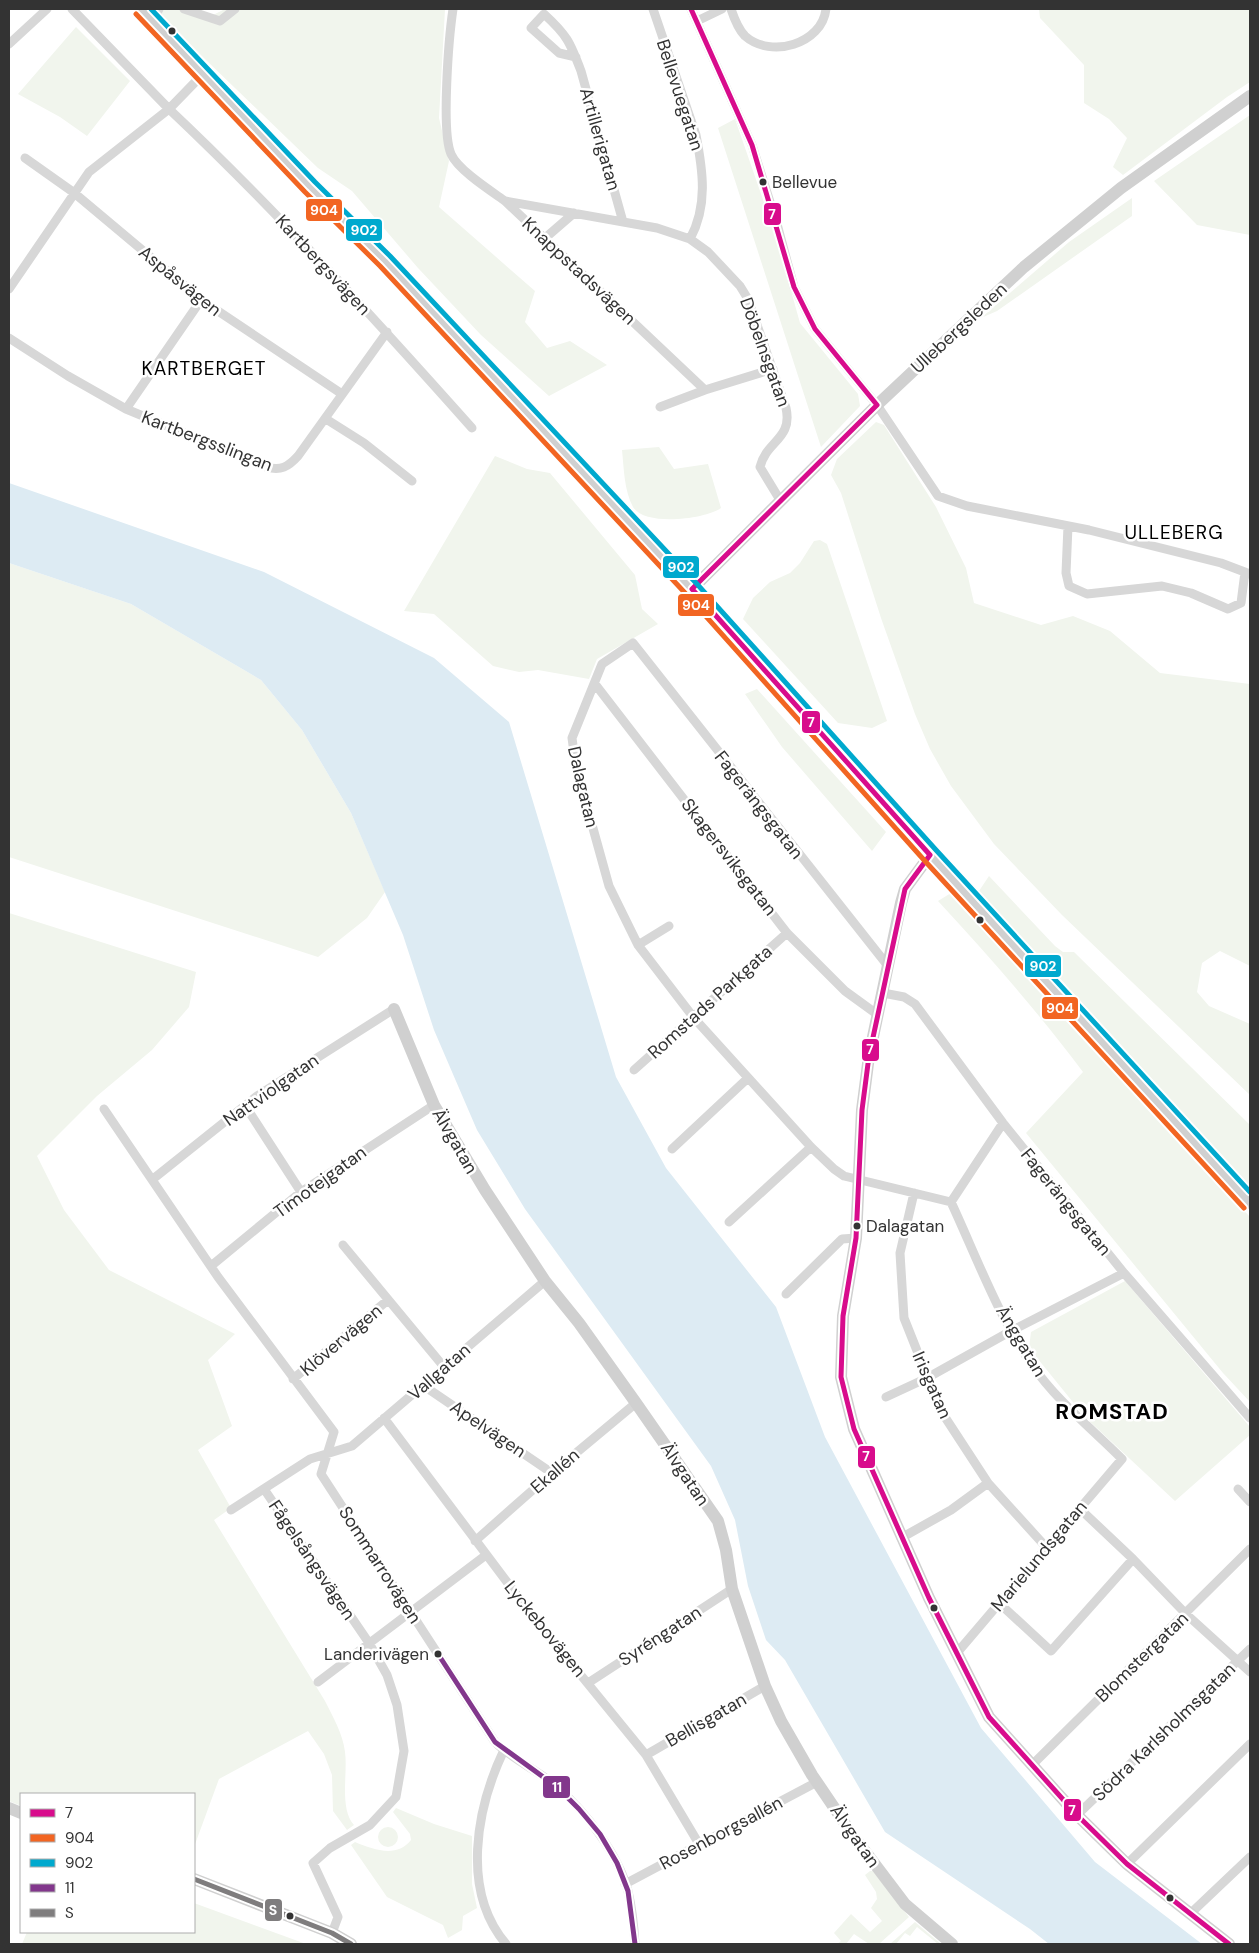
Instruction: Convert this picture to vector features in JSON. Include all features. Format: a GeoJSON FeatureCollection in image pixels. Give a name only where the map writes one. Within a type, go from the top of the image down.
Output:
{"type":"FeatureCollection","features":[{"type":"Feature","properties":{"kind":"street"},"geometry":{"type":"LineString","coordinates":[[9,44],[47,9]]}},
{"type":"Feature","properties":{"kind":"street","name":"Kartbergsvägen"},"geometry":{"type":"LineString","coordinates":[[72,9],[266,204],[387,332],[472,428]]}},
{"type":"Feature","properties":{"kind":"street"},"geometry":{"type":"LineString","coordinates":[[141,9],[156,14],[203,74],[310,187],[385,261],[692,589],[930,855],[1250,1203]]}},
{"type":"Feature","properties":{"kind":"street"},"geometry":{"type":"LineString","coordinates":[[184,9],[220,21],[235,9]]}},
{"type":"Feature","properties":{"kind":"street","name":"Knappstadsvägen"},"geometry":{"type":"LineString","coordinates":[[453,9],[448,50],[448,134],[451,154],[478,182],[505,202],[705,390]]}},
{"type":"Feature","properties":{"kind":"street","name":"Bellevuegatan"},"geometry":{"type":"LineString","coordinates":[[653,9],[696,135],[700,155],[703,175],[702,208],[690,240]]}},
{"type":"Feature","properties":{"kind":"street"},"geometry":{"type":"LineString","coordinates":[[691,9],[752,145],[777,224],[794,287],[815,329],[877,405],[938,496],[967,506],[1068,526],[1221,563],[1248,574],[1241,603],[1228,609],[1191,593],[1162,586],[1087,594],[1069,586],[1066,573],[1068,526]]}},
{"type":"Feature","properties":{"kind":"street"},"geometry":{"type":"LineString","coordinates":[[697,21],[722,9]]}},
{"type":"Feature","properties":{"kind":"street"},"geometry":{"type":"LineString","coordinates":[[731,9],[738,27],[747,38],[756,44],[774,48],[795,44],[808,36],[823,21],[826,9]]}},
{"type":"Feature","properties":{"kind":"street","name":"Artillerigatan"},"geometry":{"type":"LineString","coordinates":[[576,57],[559,52],[531,28],[544,14],[567,36],[576,57],[604,149],[623,222]]}},
{"type":"Feature","properties":{"kind":"street"},"geometry":{"type":"LineString","coordinates":[[9,289],[73,192],[89,172],[169,108],[203,74]]}},
{"type":"Feature","properties":{"kind":"street","name":"Ullebergsleden"},"geometry":{"type":"LineString","coordinates":[[692,589],[877,405],[1024,267],[1121,188],[1250,96]]}},
{"type":"Feature","properties":{"kind":"street","name":"Aspåsvägen"},"geometry":{"type":"LineString","coordinates":[[24,158],[73,192],[201,300],[342,394]]}},
{"type":"Feature","properties":{"kind":"street","name":"Döbelnsgatan"},"geometry":{"type":"LineString","coordinates":[[505,202],[657,228],[690,240],[724,267],[740,286],[754,314],[789,421],[782,436],[763,456],[760,467],[780,500]]}},
{"type":"Feature","properties":{"kind":"street"},"geometry":{"type":"LineString","coordinates":[[544,239],[574,213]]}},
{"type":"Feature","properties":{"kind":"street"},"geometry":{"type":"LineString","coordinates":[[126,409],[201,300]]}},
{"type":"Feature","properties":{"kind":"street","name":"Kartbergsslingan"},"geometry":{"type":"LineString","coordinates":[[9,338],[68,376],[126,409],[266,467],[277,469],[290,465],[326,419],[387,332]]}},
{"type":"Feature","properties":{"kind":"street"},"geometry":{"type":"LineString","coordinates":[[660,407],[705,390],[773,370]]}},
{"type":"Feature","properties":{"kind":"street"},"geometry":{"type":"LineString","coordinates":[[326,419],[364,443],[412,481]]}},
{"type":"Feature","properties":{"kind":"street","name":"Dalagatan"},"geometry":{"type":"LineString","coordinates":[[633,643],[602,664],[572,738],[576,767],[609,886],[638,944],[694,1018],[811,1147],[834,1169],[844,1176],[860,1178],[951,1202]]}},
{"type":"Feature","properties":{"kind":"street","name":"Fagerängsgatan"},"geometry":{"type":"LineString","coordinates":[[633,643],[888,966]]}},
{"type":"Feature","properties":{"kind":"street","name":"Skagersviksgatan"},"geometry":{"type":"LineString","coordinates":[[595,684],[787,933],[845,991],[878,1015]]}},
{"type":"Feature","properties":{"kind":"street"},"geometry":{"type":"LineString","coordinates":[[930,855],[905,889],[878,1015],[862,1110],[856,1238],[843,1316],[841,1377],[854,1428],[901,1538],[956,1654],[989,1717],[1077,1815],[1127,1864],[1229,1944]]}},
{"type":"Feature","properties":{"kind":"street"},"geometry":{"type":"LineString","coordinates":[[638,944],[669,926]]}},
{"type":"Feature","properties":{"kind":"street","name":"Romstads Parkgata"},"geometry":{"type":"LineString","coordinates":[[634,1070],[787,933]]}},
{"type":"Feature","properties":{"kind":"street","name":"Fagerängsgatan"},"geometry":{"type":"LineString","coordinates":[[883,993],[904,997],[915,1004],[1003,1123],[1124,1273],[1250,1418]]}},
{"type":"Feature","properties":{"kind":"street","name":"Älvgatan"},"geometry":{"type":"LineString","coordinates":[[394,1008],[434,1105],[489,1198],[545,1281],[579,1322],[718,1521],[726,1550],[732,1589],[766,1686],[781,1721],[817,1782],[852,1834],[905,1904],[952,1944]]}},
{"type":"Feature","properties":{"kind":"street","name":"Nattviolgatan"},"geometry":{"type":"LineString","coordinates":[[151,1176],[257,1096],[394,1008]]}},
{"type":"Feature","properties":{"kind":"street"},"geometry":{"type":"LineString","coordinates":[[672,1149],[748,1078]]}},
{"type":"Feature","properties":{"kind":"street","name":"Timotejgatan"},"geometry":{"type":"LineString","coordinates":[[211,1266],[302,1192],[434,1105]]}},
{"type":"Feature","properties":{"kind":"street"},"geometry":{"type":"LineString","coordinates":[[246,1106],[302,1192]]}},
{"type":"Feature","properties":{"kind":"street"},"geometry":{"type":"LineString","coordinates":[[104,1109],[151,1176]]}},
{"type":"Feature","properties":{"kind":"street"},"geometry":{"type":"LineString","coordinates":[[951,1202],[1003,1123]]}},
{"type":"Feature","properties":{"kind":"street"},"geometry":{"type":"LineString","coordinates":[[729,1222],[811,1147]]}},
{"type":"Feature","properties":{"kind":"street","name":"Sommarrovägen"},"geometry":{"type":"LineString","coordinates":[[151,1176],[251,1323],[334,1432],[321,1474],[495,1742],[557,1786],[577,1806],[610,1851],[625,1884],[636,1944]]}},
{"type":"Feature","properties":{"kind":"street","name":"Irisgatan"},"geometry":{"type":"LineString","coordinates":[[914,1193],[900,1252],[904,1318],[941,1410],[988,1483],[1046,1547]]}},
{"type":"Feature","properties":{"kind":"street","name":"Änggatan"},"geometry":{"type":"LineString","coordinates":[[951,1202],[1011,1331],[1033,1366],[1073,1413],[1122,1459]]}},
{"type":"Feature","properties":{"kind":"street"},"geometry":{"type":"LineString","coordinates":[[786,1294],[842,1239],[856,1238]]}},
{"type":"Feature","properties":{"kind":"street"},"geometry":{"type":"LineString","coordinates":[[343,1245],[444,1367]]}},
{"type":"Feature","properties":{"kind":"street"},"geometry":{"type":"LineString","coordinates":[[886,1396],[927,1378],[1011,1331],[1124,1273]]}},
{"type":"Feature","properties":{"kind":"street","name":"Vallgatan"},"geometry":{"type":"LineString","coordinates":[[231,1510],[310,1460],[352,1446],[545,1281]]}},
{"type":"Feature","properties":{"kind":"street","name":"Klövervägen"},"geometry":{"type":"LineString","coordinates":[[293,1380],[388,1300]]}},
{"type":"Feature","properties":{"kind":"street","name":"Apelvägen"},"geometry":{"type":"LineString","coordinates":[[424,1386],[552,1473]]}},
{"type":"Feature","properties":{"kind":"street","name":"Ekallén"},"geometry":{"type":"LineString","coordinates":[[475,1542],[552,1473],[636,1402]]}},
{"type":"Feature","properties":{"kind":"street","name":"Lyckebovägen"},"geometry":{"type":"LineString","coordinates":[[384,1418],[475,1542],[646,1755],[699,1844]]}},
{"type":"Feature","properties":{"kind":"street","name":"Marielundsgatan"},"geometry":{"type":"LineString","coordinates":[[956,1654],[1122,1459]]}},
{"type":"Feature","properties":{"kind":"street"},"geometry":{"type":"LineString","coordinates":[[901,1538],[951,1510],[988,1483]]}},
{"type":"Feature","properties":{"kind":"street"},"geometry":{"type":"LineString","coordinates":[[1238,1489],[1250,1502]]}},
{"type":"Feature","properties":{"kind":"street","name":"Fågelsångsvägen"},"geometry":{"type":"LineString","coordinates":[[264,1490],[368,1643],[387,1675],[397,1705],[404,1751],[396,1797],[370,1825],[330,1848],[313,1863],[338,1917],[332,1933]]}},
{"type":"Feature","properties":{"kind":"street"},"geometry":{"type":"LineString","coordinates":[[1079,1508],[1133,1559],[1186,1614],[1250,1672]]}},
{"type":"Feature","properties":{"kind":"street","name":"Blomstergatan"},"geometry":{"type":"LineString","coordinates":[[1032,1765],[1250,1549]]}},
{"type":"Feature","properties":{"kind":"street"},"geometry":{"type":"LineString","coordinates":[[318,1682],[410,1610],[486,1555]]}},
{"type":"Feature","properties":{"kind":"street"},"geometry":{"type":"LineString","coordinates":[[999,1603],[1052,1651],[1133,1559]]}},
{"type":"Feature","properties":{"kind":"street","name":"Syréngatan"},"geometry":{"type":"LineString","coordinates":[[588,1683],[732,1589]]}},
{"type":"Feature","properties":{"kind":"street","name":"Södra Karlsholmsgatan"},"geometry":{"type":"LineString","coordinates":[[1077,1815],[1250,1649]]}},
{"type":"Feature","properties":{"kind":"street","name":"Bellisgatan"},"geometry":{"type":"LineString","coordinates":[[646,1755],[766,1686]]}},
{"type":"Feature","properties":{"kind":"street"},"geometry":{"type":"LineString","coordinates":[[1127,1864],[1250,1744]]}},
{"type":"Feature","properties":{"kind":"street"},"geometry":{"type":"LineString","coordinates":[[504,1750],[482,1808],[479,1882],[481,1898],[506,1944]]}},
{"type":"Feature","properties":{"kind":"street","name":"Rosenborgsallén"},"geometry":{"type":"LineString","coordinates":[[625,1884],[817,1782]]}},
{"type":"Feature","properties":{"kind":"street"},"geometry":{"type":"LineString","coordinates":[[1190,1913],[1250,1857]]}},
{"type":"Feature","properties":{"kind":"street"},"geometry":{"type":"LineString","coordinates":[[195,1879],[332,1933],[351,1944]]}},
{"type":"Feature","properties":{"kind":"shaded area"},"geometry":{"type":"Polygon","coordinates":[[[153,9],[200,9],[209,17],[225,9],[445,9],[439,118],[449,161],[439,207],[535,291],[525,322],[547,348],[570,341],[607,365],[549,396],[481,335],[418,268],[352,191],[318,168],[153,9]]]}},
{"type":"Feature","properties":{"kind":"shaded area"},"geometry":{"type":"Polygon","coordinates":[[[1039,9],[1250,9],[1250,82],[1123,175],[1113,167],[1127,138],[1109,119],[1084,103],[1084,65],[1040,18],[1039,9]]]}},
{"type":"Feature","properties":{"kind":"shaded area"},"geometry":{"type":"Polygon","coordinates":[[[76,27],[130,81],[87,136],[60,117],[18,94],[76,27]]]}},
{"type":"Feature","properties":{"kind":"shaded area"},"geometry":{"type":"Polygon","coordinates":[[[1250,115],[1250,235],[1197,225],[1154,181],[1250,115]]]}},
{"type":"Feature","properties":{"kind":"shaded area"},"geometry":{"type":"Polygon","coordinates":[[[735,119],[776,237],[800,323],[858,394],[860,406],[821,447],[718,128],[735,119]]]}},
{"type":"Feature","properties":{"kind":"shaded area"},"geometry":{"type":"Polygon","coordinates":[[[1132,198],[1132,216],[997,311],[981,318],[1069,242],[1132,198]]]}},
{"type":"Feature","properties":{"kind":"shaded area"},"geometry":{"type":"Polygon","coordinates":[[[876,422],[884,425],[936,507],[966,568],[974,603],[1041,625],[1073,616],[1110,631],[1160,673],[1250,684],[1250,966],[1220,951],[1202,963],[1197,992],[1209,1006],[1250,1024],[1250,1095],[1062,915],[994,844],[951,786],[930,749],[915,714],[881,618],[841,493],[831,475],[837,459],[876,422]]]}},
{"type":"Feature","properties":{"kind":"shaded area"},"geometry":{"type":"Polygon","coordinates":[[[659,447],[674,469],[708,464],[721,508],[690,518],[662,519],[640,513],[633,507],[626,487],[622,450],[659,447]]]}},
{"type":"Feature","properties":{"kind":"shaded area"},"geometry":{"type":"Polygon","coordinates":[[[495,456],[527,469],[550,473],[635,575],[642,609],[658,624],[597,659],[589,679],[538,670],[519,672],[493,666],[434,614],[404,611],[495,456]]]}},
{"type":"Feature","properties":{"kind":"shaded area"},"geometry":{"type":"Polygon","coordinates":[[[9,483],[264,572],[434,658],[509,722],[616,1077],[666,1168],[776,1307],[825,1437],[981,1728],[1095,1862],[1202,1944],[1049,1944],[1030,1929],[885,1832],[785,1660],[766,1640],[748,1586],[735,1520],[711,1466],[525,1209],[477,1130],[434,1030],[403,935],[351,813],[302,730],[261,680],[131,604],[9,563],[9,483]]]}},
{"type":"Feature","properties":{"kind":"shaded area"},"geometry":{"type":"Polygon","coordinates":[[[820,540],[827,544],[887,721],[872,728],[838,723],[743,619],[753,598],[770,582],[790,573],[800,563],[814,541],[820,540]]]}},
{"type":"Feature","properties":{"kind":"shaded area"},"geometry":{"type":"Polygon","coordinates":[[[9,563],[131,604],[261,680],[302,730],[351,813],[385,892],[367,918],[318,957],[9,857],[9,563]]]}},
{"type":"Feature","properties":{"kind":"shaded area"},"geometry":{"type":"Polygon","coordinates":[[[757,689],[886,832],[872,851],[782,747],[745,694],[757,689]]]}},
{"type":"Feature","properties":{"kind":"shaded area"},"geometry":{"type":"Polygon","coordinates":[[[989,876],[1055,946],[1063,952],[1074,952],[1250,1125],[1250,1186],[979,891],[989,876]]]}},
{"type":"Feature","properties":{"kind":"shaded area"},"geometry":{"type":"Polygon","coordinates":[[[951,893],[1250,1217],[1250,1402],[1223,1373],[1026,1133],[1083,1072],[1013,985],[938,901],[951,893]]]}},
{"type":"Feature","properties":{"kind":"shaded area"},"geometry":{"type":"Polygon","coordinates":[[[9,913],[196,972],[189,1007],[152,1050],[97,1096],[37,1156],[64,1210],[109,1270],[235,1334],[208,1360],[232,1426],[198,1450],[231,1508],[214,1520],[325,1701],[340,1732],[346,1761],[345,1800],[349,1818],[354,1825],[347,1830],[333,1811],[332,1775],[324,1754],[308,1731],[219,1779],[195,1844],[195,1793],[20,1793],[20,1806],[9,1801],[9,913]]]}},
{"type":"Feature","properties":{"kind":"shaded area"},"geometry":{"type":"Polygon","coordinates":[[[1125,1281],[1250,1427],[1250,1435],[1175,1501],[1085,1417],[1029,1348],[1031,1332],[1125,1281]]]}},
{"type":"Feature","properties":{"kind":"shaded area"},"geometry":{"type":"Polygon","coordinates":[[[396,1808],[434,1824],[472,1836],[472,1884],[477,1908],[463,1916],[462,1930],[448,1938],[443,1925],[387,1897],[351,1845],[355,1842],[385,1851],[392,1851],[405,1846],[411,1840],[410,1834],[393,1812],[396,1808]]]}},
{"type":"Feature","properties":{"kind":"shaded area"},"geometry":{"type":"Polygon","coordinates":[[[388,1827],[395,1830],[398,1837],[395,1844],[388,1847],[381,1844],[378,1837],[381,1830],[388,1827]]]}},
{"type":"Feature","properties":{"kind":"shaded area"},"geometry":{"type":"Polygon","coordinates":[[[873,1871],[909,1917],[879,1944],[869,1944],[854,1934],[846,1944],[837,1944],[841,1941],[834,1933],[851,1914],[870,1932],[882,1921],[871,1908],[877,1899],[876,1892],[865,1875],[873,1871]]]}},
{"type":"Feature","properties":{"kind":"shaded area"},"geometry":{"type":"Polygon","coordinates":[[[195,1903],[306,1944],[22,1944],[27,1933],[195,1933],[195,1903]]]}},
{"type":"Feature","properties":{"kind":"shaded area"},"geometry":{"type":"Polygon","coordinates":[[[915,1922],[941,1944],[938,1944],[917,1927],[910,1936],[905,1933],[896,1944],[890,1944],[915,1922]]]}},
{"type":"Feature","properties":{"kind":"transit line","name":"902"},"geometry":{"type":"LineString","coordinates":[[151,9],[315,182],[390,256],[697,584],[936,850],[1250,1192]]}},
{"type":"Feature","properties":{"kind":"transit line","name":"7"},"geometry":{"type":"LineString","coordinates":[[691,9],[752,145],[794,287],[815,329],[877,405]]}},
{"type":"Feature","properties":{"kind":"transit line","name":"904"},"geometry":{"type":"LineString","coordinates":[[136,14],[305,192],[380,266],[686,594],[924,860],[1244,1208]]}},
{"type":"Feature","properties":{"kind":"transit line","name":"7"},"geometry":{"type":"LineString","coordinates":[[692,589],[877,405]]}},
{"type":"Feature","properties":{"kind":"transit line","name":"7"},"geometry":{"type":"LineString","coordinates":[[692,589],[930,855]]}},
{"type":"Feature","properties":{"kind":"transit line","name":"7"},"geometry":{"type":"LineString","coordinates":[[930,855],[905,889],[869,1056],[862,1110],[856,1238],[843,1316],[841,1377],[854,1429],[929,1598],[989,1717],[1077,1815],[1127,1864],[1229,1944]]}},
{"type":"Feature","properties":{"kind":"transit line","name":"11"},"geometry":{"type":"LineString","coordinates":[[438,1654],[495,1742],[557,1787],[600,1834],[617,1863],[628,1891],[635,1944]]}},
{"type":"Feature","properties":{"kind":"transit line","name":"S"},"geometry":{"type":"LineString","coordinates":[[195,1879],[332,1933],[351,1944]]}},
{"type":"Feature","properties":{"kind":"place","name":"Bellevue"},"geometry":{"type":"Point","coordinates":[763,182]}},
{"type":"Feature","properties":{"kind":"place","name":"Dalagatan"},"geometry":{"type":"Point","coordinates":[857,1226]}},
{"type":"Feature","properties":{"kind":"place","name":"Landerivägen"},"geometry":{"type":"Point","coordinates":[438,1654]}},
{"type":"Feature","properties":{"kind":"district","name":"KARTBERGET"},"geometry":{"type":"Point","coordinates":[204,368]}},
{"type":"Feature","properties":{"kind":"district","name":"ULLEBERG"},"geometry":{"type":"Point","coordinates":[1174,532]}},
{"type":"Feature","properties":{"kind":"district","name":"ROMSTAD"},"geometry":{"type":"Point","coordinates":[1112,1411]}}]}
